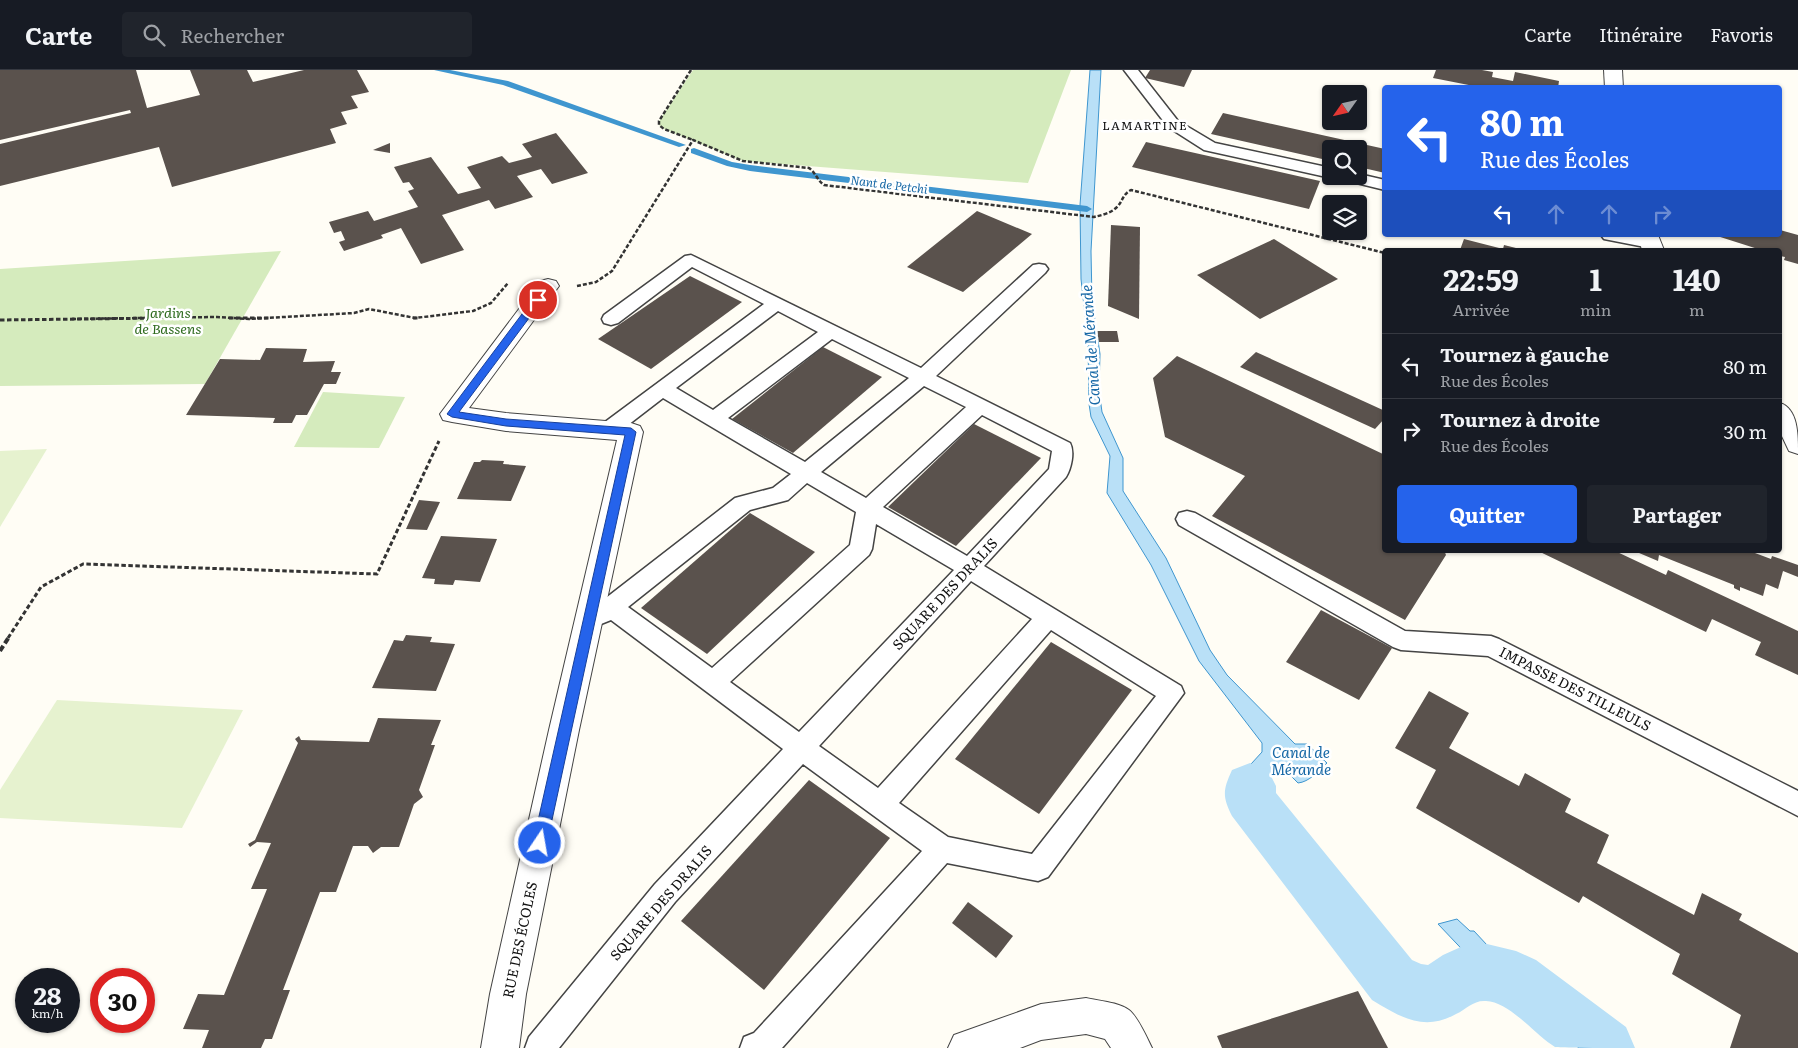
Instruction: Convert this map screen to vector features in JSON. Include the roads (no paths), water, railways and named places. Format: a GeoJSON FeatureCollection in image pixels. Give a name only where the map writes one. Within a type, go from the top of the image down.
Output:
{"type":"FeatureCollection","features":[{"type":"Feature","properties":{"kind":"street"},"geometry":{"type":"LineString","coordinates":[[1613,70],[1614,85]]}},
{"type":"Feature","properties":{"kind":"street","name":"RUE DES ÉCOLES"},"geometry":{"type":"LineString","coordinates":[[500,1048],[508,994],[631,432],[506,422],[452,414],[548,286]]}},
{"type":"Feature","properties":{"kind":"street"},"geometry":{"type":"LineString","coordinates":[[1782,414],[1788,422],[1798,445]]}},
{"type":"Feature","properties":{"kind":"street"},"geometry":{"type":"LineString","coordinates":[[967,1048],[1041,1022],[1086,1016],[1116,1023],[1133,1048]]}},
{"type":"Feature","properties":{"kind":"lane"},"geometry":{"type":"LineString","coordinates":[[1131,70],[1173,124],[1210,146],[1322,171]]}},
{"type":"Feature","properties":{"kind":"lane"},"geometry":{"type":"LineString","coordinates":[[1367,181],[1382,184]]}},
{"type":"Feature","properties":{"kind":"lane"},"geometry":{"type":"LineString","coordinates":[[1620,237],[1650,243]]}},
{"type":"Feature","properties":{"kind":"lane","name":"SQUARE DES DRALIS"},"geometry":{"type":"LineString","coordinates":[[540,1048],[665,893],[1059,472],[1063,448],[691,260],[611,319]]}},
{"type":"Feature","properties":{"kind":"lane"},"geometry":{"type":"LineString","coordinates":[[588,626],[743,504],[780,494],[923,377],[1039,269]]}},
{"type":"Feature","properties":{"kind":"lane"},"geometry":{"type":"LineString","coordinates":[[608,430],[777,303]]}},
{"type":"Feature","properties":{"kind":"lane"},"geometry":{"type":"LineString","coordinates":[[714,419],[831,331]]}},
{"type":"Feature","properties":{"kind":"lane"},"geometry":{"type":"LineString","coordinates":[[611,607],[801,748],[942,849],[1038,868],[1172,693],[968,568],[662,388]]}},
{"type":"Feature","properties":{"kind":"lane"},"geometry":{"type":"LineString","coordinates":[[713,682],[861,549],[867,509],[980,406]]}},
{"type":"Feature","properties":{"kind":"lane","name":"IMPASSE DES TILLEULS"},"geometry":{"type":"LineString","coordinates":[[1187,519],[1401,640],[1491,646],[1798,804]]}},
{"type":"Feature","properties":{"kind":"lane"},"geometry":{"type":"LineString","coordinates":[[880,805],[1048,617]]}},
{"type":"Feature","properties":{"kind":"lane"},"geometry":{"type":"LineString","coordinates":[[755,1048],[763,1046],[942,849]]}},
{"type":"Feature","properties":{"kind":"water","name":"Canal de Mérande"},"geometry":{"type":"Polygon","coordinates":[[[1090,70],[1101,70],[1091,251],[1092,300],[1100,354],[1099,390],[1102,412],[1123,458],[1123,491],[1166,558],[1210,650],[1227,675],[1295,744],[1307,744],[1327,763],[1310,778],[1298,783],[1280,765],[1255,787],[1253,795],[1291,839],[1284,843],[1278,836],[1272,835],[1241,800],[1241,775],[1262,752],[1262,743],[1199,661],[1151,565],[1107,493],[1110,456],[1091,417],[1088,343],[1081,279],[1080,205],[1090,70]]]}},
{"type":"Feature","properties":{"kind":"water"},"geometry":{"type":"Polygon","coordinates":[[[1457,919],[1470,931],[1474,931],[1514,974],[1538,994],[1619,1048],[1579,1048],[1495,984],[1438,924],[1457,919]]]}},
{"type":"Feature","properties":{"kind":"waterway","name":"Nant de Petchi"},"geometry":{"type":"LineString","coordinates":[[438,70],[505,83],[682,145]]}},
{"type":"Feature","properties":{"kind":"waterway","name":"Nant de Petchi"},"geometry":{"type":"LineString","coordinates":[[694,151],[730,164],[750,168],[1087,209]]}},
{"type":"Feature","properties":{"kind":"waterway","name":"Canal de Mérande"},"geometry":{"type":"LineString","coordinates":[[1250,786],[1250,800],[1392,980],[1415,993],[1436,994],[1463,975],[1487,972],[1516,980],[1605,1048]]}},
{"type":"Feature","properties":{"kind":"district","name":"LAMARTINE"},"geometry":{"type":"Point","coordinates":[1145,126]}},
{"type":"Feature","properties":{"kind":"park label","name":"Jardins de Bassens"},"geometry":{"type":"Point","coordinates":[168,322]}}]}
